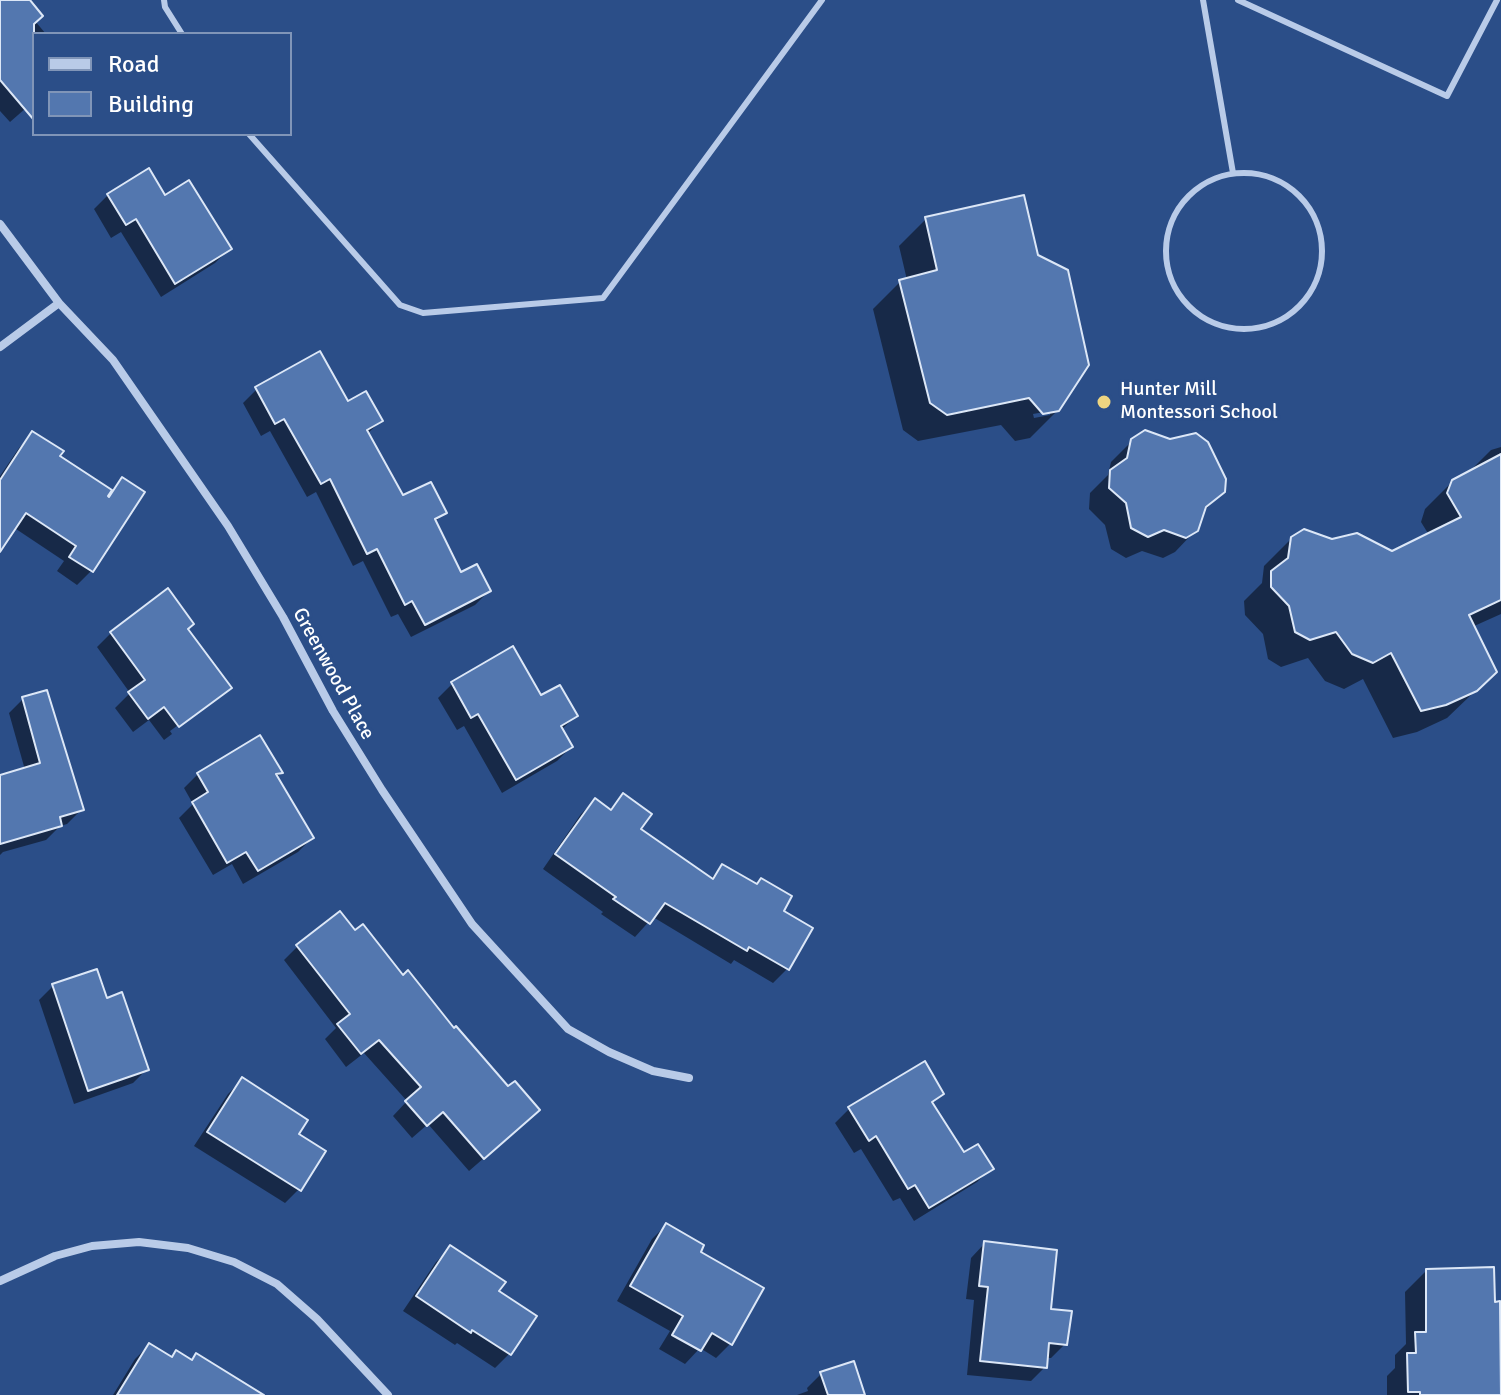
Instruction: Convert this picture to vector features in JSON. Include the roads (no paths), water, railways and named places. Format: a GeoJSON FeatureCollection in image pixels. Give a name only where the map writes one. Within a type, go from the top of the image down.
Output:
{"type":"FeatureCollection","features":[{"type":"Feature","properties":{"kind":"street","name":"Greenwood Place"},"geometry":{"type":"LineString","coordinates":[[0,224],[59,303],[113,360],[228,526],[283,617],[333,711],[472,924],[568,1029],[609,1052],[653,1071],[689,1078]]}},
{"type":"Feature","properties":{"kind":"street"},"geometry":{"type":"LineString","coordinates":[[0,347],[59,303]]}},
{"type":"Feature","properties":{"kind":"street"},"geometry":{"type":"LineString","coordinates":[[0,1281],[55,1256],[92,1246],[139,1242],[188,1248],[234,1262],[277,1284],[317,1319],[388,1395]]}},
{"type":"Feature","properties":{"kind":"lane"},"geometry":{"type":"LineString","coordinates":[[164,0],[181,32]]}},
{"type":"Feature","properties":{"kind":"lane"},"geometry":{"type":"LineString","coordinates":[[251,136],[400,305],[423,313],[603,298],[822,0]]}},
{"type":"Feature","properties":{"kind":"lane"},"geometry":{"type":"LineString","coordinates":[[1203,0],[1233,173]]}},
{"type":"Feature","properties":{"kind":"lane"},"geometry":{"type":"LineString","coordinates":[[1238,0],[1447,96],[1497,0]]}},
{"type":"Feature","properties":{"kind":"lane"},"geometry":{"type":"LineString","coordinates":[[1233,173],[1259,174],[1284,183],[1304,200],[1317,222],[1323,247],[1320,273],[1309,296],[1290,315],[1267,327],[1229,328],[1194,312],[1177,292],[1167,269],[1166,243],[1173,218],[1188,196],[1209,181],[1233,173]]}},
{"type":"Feature","properties":{"kind":"place","name":"Hunter Mill Montessori School"},"geometry":{"type":"Point","coordinates":[1104,402]}}]}
